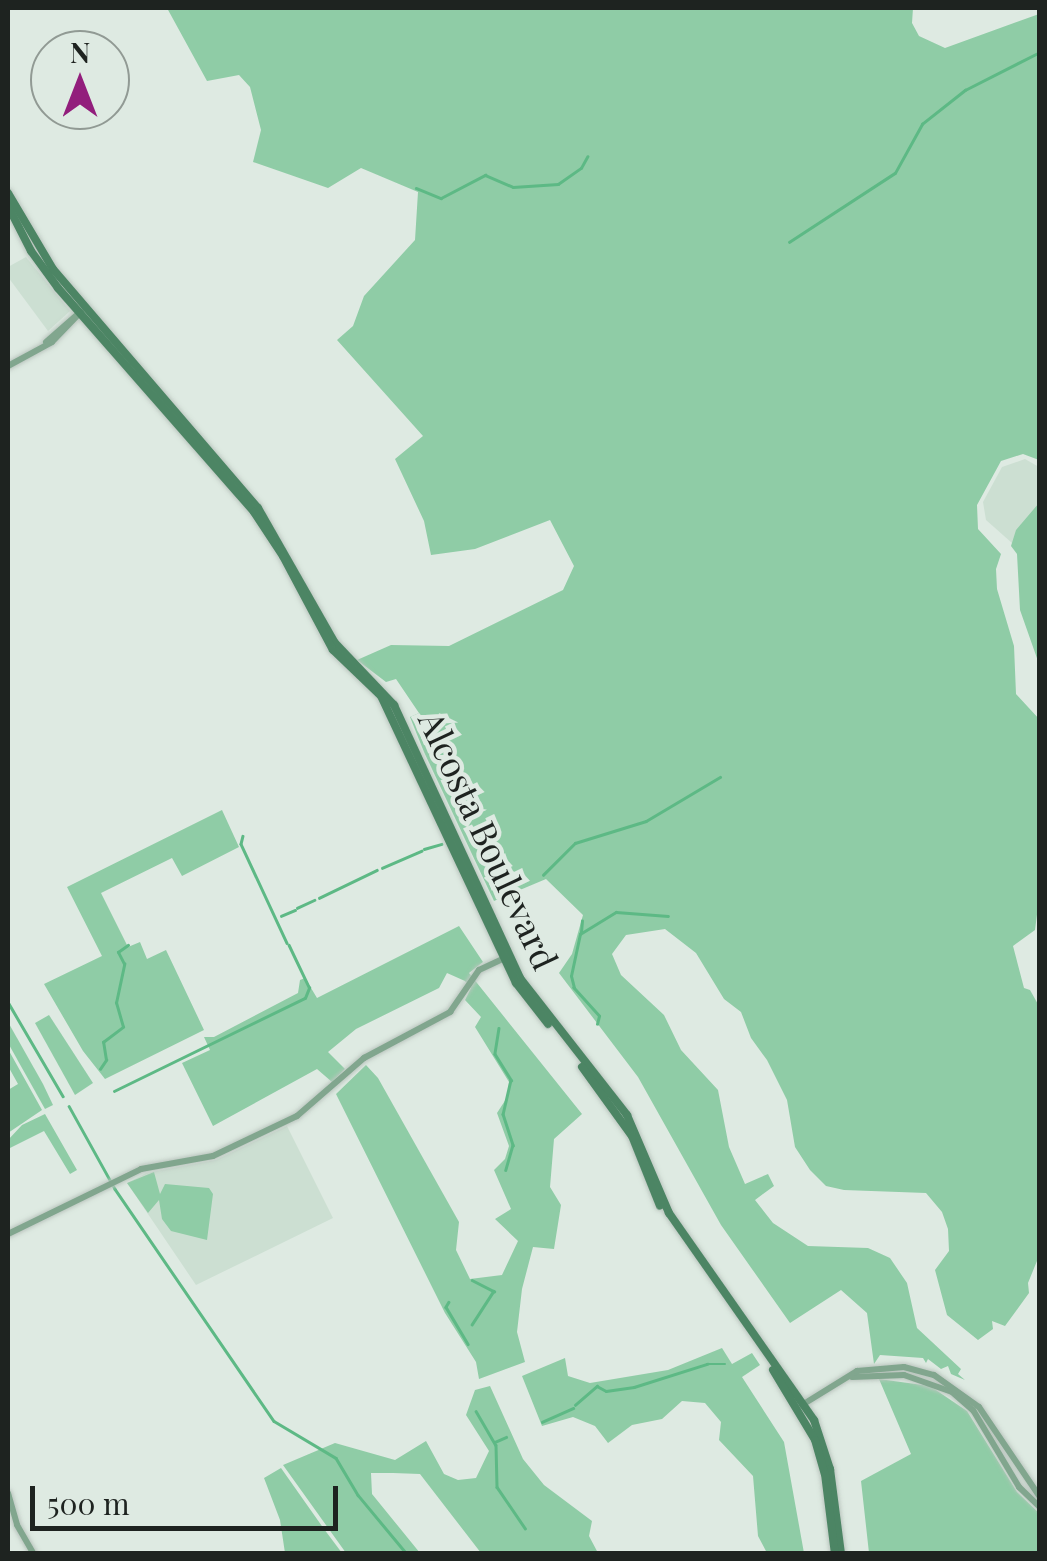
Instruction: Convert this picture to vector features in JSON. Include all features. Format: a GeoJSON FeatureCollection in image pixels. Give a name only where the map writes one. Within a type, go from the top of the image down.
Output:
{"type":"FeatureCollection","features":[{"type":"Feature","properties":{"kind":"main road","name":"Alcosta Boulevard"},"geometry":{"type":"LineString","coordinates":[[8,193],[37,246],[83,310]]}},
{"type":"Feature","properties":{"kind":"main road","name":"Alcosta Boulevard"},"geometry":{"type":"LineString","coordinates":[[8,206],[30,250],[254,512],[340,659],[382,696],[516,983],[622,1118],[663,1211],[799,1407]]}},
{"type":"Feature","properties":{"kind":"main road","name":"Alcosta Boulevard"},"geometry":{"type":"LineString","coordinates":[[328,636],[377,683],[402,718],[520,978],[627,1115],[669,1212],[799,1407],[830,1468],[838,1554]]}},
{"type":"Feature","properties":{"kind":"street"},"geometry":{"type":"LineString","coordinates":[[8,366],[46,342],[83,310]]}},
{"type":"Feature","properties":{"kind":"street"},"geometry":{"type":"LineString","coordinates":[[8,1234],[117,1180],[151,1167],[214,1156],[296,1116],[364,1058],[450,1012],[479,970],[505,958]]}},
{"type":"Feature","properties":{"kind":"street"},"geometry":{"type":"LineString","coordinates":[[799,1407],[873,1368],[904,1367],[956,1386],[979,1407],[1040,1498]]}},
{"type":"Feature","properties":{"kind":"street"},"geometry":{"type":"LineString","coordinates":[[851,1377],[904,1374],[952,1392],[973,1410],[1019,1487],[1040,1507]]}},
{"type":"Feature","properties":{"kind":"street"},"geometry":{"type":"LineString","coordinates":[[8,1493],[16,1525],[34,1554]]}},
{"type":"Feature","properties":{"kind":"shaded area"},"geometry":{"type":"Polygon","coordinates":[[[26,257],[70,311],[48,331],[8,277],[8,267],[26,257]]]}},
{"type":"Feature","properties":{"kind":"shaded area"},"geometry":{"type":"Polygon","coordinates":[[[1025,459],[1039,467],[1039,503],[1012,543],[986,520],[983,502],[1002,467],[1025,459]]]}},
{"type":"Feature","properties":{"kind":"shaded area"},"geometry":{"type":"Polygon","coordinates":[[[287,1126],[333,1218],[196,1285],[127,1183],[146,1173],[216,1160],[287,1126]]]}},
{"type":"Feature","properties":{"kind":"green space"},"geometry":{"type":"Polygon","coordinates":[[[167,8],[913,8],[912,23],[919,36],[945,48],[1039,14],[1039,460],[1023,454],[1001,461],[977,505],[978,529],[1001,554],[996,569],[997,589],[1014,646],[1016,694],[1040,720],[1039,899],[1035,930],[1013,946],[1024,988],[1030,990],[1039,1006],[1039,1256],[1028,1283],[1029,1293],[1005,1326],[992,1321],[993,1329],[978,1340],[947,1315],[935,1270],[949,1251],[948,1229],[942,1212],[926,1193],[844,1190],[826,1186],[810,1170],[795,1147],[787,1100],[767,1060],[751,1038],[741,1012],[724,999],[696,953],[665,929],[626,935],[612,954],[621,975],[664,1015],[681,1050],[718,1090],[729,1147],[745,1184],[768,1174],[774,1186],[755,1200],[773,1223],[808,1246],[868,1248],[890,1258],[907,1283],[917,1328],[961,1369],[958,1374],[965,1380],[951,1374],[948,1366],[941,1369],[923,1358],[880,1355],[874,1364],[867,1313],[841,1290],[790,1323],[721,1225],[638,1077],[559,973],[572,954],[583,915],[546,879],[494,901],[410,717],[419,713],[396,679],[386,682],[357,660],[391,645],[449,646],[563,590],[574,566],[550,520],[475,549],[431,555],[424,521],[395,459],[423,436],[337,340],[353,326],[364,296],[415,240],[418,192],[361,168],[328,188],[253,162],[261,130],[250,87],[239,75],[207,81],[167,8]]]}},
{"type":"Feature","properties":{"kind":"green space"},"geometry":{"type":"Polygon","coordinates":[[[1039,503],[1039,664],[1020,610],[1017,554],[1011,546],[1016,530],[1039,503]]]}},
{"type":"Feature","properties":{"kind":"green space"},"geometry":{"type":"Polygon","coordinates":[[[222,810],[239,847],[182,876],[172,858],[101,893],[128,947],[140,942],[147,959],[166,950],[204,1030],[105,1079],[83,1051],[44,984],[102,956],[67,887],[222,810]]]}},
{"type":"Feature","properties":{"kind":"green space"},"geometry":{"type":"Polygon","coordinates":[[[459,926],[483,962],[469,973],[582,1114],[554,1139],[550,1187],[561,1205],[554,1249],[533,1247],[522,1289],[517,1332],[525,1362],[479,1379],[476,1362],[445,1313],[336,1094],[366,1065],[378,1078],[459,1222],[456,1250],[470,1279],[502,1275],[518,1241],[495,1219],[511,1209],[494,1170],[505,1159],[509,1146],[497,1113],[508,1096],[509,1082],[475,1027],[481,1017],[465,1000],[471,988],[465,981],[447,973],[439,988],[356,1029],[328,1052],[345,1069],[332,1082],[317,1069],[213,1126],[182,1063],[210,1050],[204,1037],[214,1037],[298,993],[300,980],[305,978],[317,998],[459,926]]]}},
{"type":"Feature","properties":{"kind":"green space"},"geometry":{"type":"Polygon","coordinates":[[[49,1015],[93,1083],[75,1095],[35,1023],[49,1015]]]}},
{"type":"Feature","properties":{"kind":"green space"},"geometry":{"type":"Polygon","coordinates":[[[8,1022],[53,1105],[45,1109],[8,1043],[8,1022]]]}},
{"type":"Feature","properties":{"kind":"green space"},"geometry":{"type":"Polygon","coordinates":[[[8,1049],[42,1110],[8,1133],[8,1090],[18,1084],[8,1066],[8,1049]]]}},
{"type":"Feature","properties":{"kind":"green space"},"geometry":{"type":"Polygon","coordinates":[[[45,1114],[77,1170],[70,1174],[44,1131],[8,1149],[8,1140],[22,1125],[45,1114]]]}},
{"type":"Feature","properties":{"kind":"green space"},"geometry":{"type":"Polygon","coordinates":[[[154,1172],[160,1194],[165,1184],[209,1188],[213,1194],[207,1240],[171,1231],[162,1219],[159,1200],[148,1213],[127,1183],[154,1172]]]}},
{"type":"Feature","properties":{"kind":"green space"},"geometry":{"type":"Polygon","coordinates":[[[722,1348],[732,1364],[752,1353],[760,1365],[742,1377],[784,1442],[804,1553],[767,1553],[758,1536],[753,1476],[719,1440],[721,1422],[705,1403],[682,1401],[662,1419],[632,1425],[608,1443],[595,1426],[573,1417],[542,1426],[522,1376],[565,1358],[568,1376],[590,1383],[668,1370],[722,1348]]]}},
{"type":"Feature","properties":{"kind":"green space"},"geometry":{"type":"Polygon","coordinates":[[[879,1379],[930,1386],[967,1411],[1017,1492],[1039,1513],[1039,1553],[869,1553],[861,1481],[911,1454],[879,1379]]]}},
{"type":"Feature","properties":{"kind":"green space"},"geometry":{"type":"Polygon","coordinates":[[[490,1386],[523,1459],[544,1485],[592,1521],[589,1536],[598,1553],[481,1553],[420,1474],[371,1473],[372,1494],[420,1553],[346,1553],[283,1465],[335,1443],[395,1460],[426,1441],[444,1474],[458,1480],[476,1478],[489,1451],[466,1415],[475,1390],[490,1386]]]}},
{"type":"Feature","properties":{"kind":"green space"},"geometry":{"type":"Polygon","coordinates":[[[281,1468],[342,1553],[285,1553],[280,1520],[264,1478],[281,1468]]]}},
{"type":"Feature","properties":{"kind":"waterway"},"geometry":{"type":"LineString","coordinates":[[789,242],[895,173],[922,124],[965,90],[1040,52]]}},
{"type":"Feature","properties":{"kind":"waterway"},"geometry":{"type":"LineString","coordinates":[[416,188],[441,198],[485,175],[513,187],[558,184],[581,168],[587,157]]}},
{"type":"Feature","properties":{"kind":"waterway"},"geometry":{"type":"LineString","coordinates":[[543,875],[575,843],[646,821],[720,777]]}},
{"type":"Feature","properties":{"kind":"waterway"},"geometry":{"type":"LineString","coordinates":[[243,836],[241,844],[287,943]]}},
{"type":"Feature","properties":{"kind":"waterway"},"geometry":{"type":"LineString","coordinates":[[424,849],[441,844]]}},
{"type":"Feature","properties":{"kind":"waterway"},"geometry":{"type":"LineString","coordinates":[[382,868],[421,851]]}},
{"type":"Feature","properties":{"kind":"waterway"},"geometry":{"type":"LineString","coordinates":[[319,898],[377,870]]}},
{"type":"Feature","properties":{"kind":"waterway"},"geometry":{"type":"LineString","coordinates":[[297,908],[314,900]]}},
{"type":"Feature","properties":{"kind":"waterway"},"geometry":{"type":"LineString","coordinates":[[281,916],[295,910]]}},
{"type":"Feature","properties":{"kind":"waterway"},"geometry":{"type":"LineString","coordinates":[[597,1024],[599,1016],[574,988],[571,976],[580,934],[616,912],[668,916]]}},
{"type":"Feature","properties":{"kind":"waterway"},"geometry":{"type":"LineString","coordinates":[[581,932],[582,921]]}},
{"type":"Feature","properties":{"kind":"waterway"},"geometry":{"type":"LineString","coordinates":[[100,1069],[106,1060],[103,1042],[123,1027],[116,1003],[124,964],[118,952],[128,945]]}},
{"type":"Feature","properties":{"kind":"waterway"},"geometry":{"type":"LineString","coordinates":[[114,1091],[305,998],[309,988],[289,946]]}},
{"type":"Feature","properties":{"kind":"waterway"},"geometry":{"type":"LineString","coordinates":[[8,1002],[63,1096]]}},
{"type":"Feature","properties":{"kind":"waterway"},"geometry":{"type":"LineString","coordinates":[[499,1028],[495,1054],[511,1080],[503,1114],[513,1145],[506,1170]]}},
{"type":"Feature","properties":{"kind":"waterway"},"geometry":{"type":"LineString","coordinates":[[69,1106],[115,1189],[274,1421],[336,1458],[358,1495],[407,1554]]}},
{"type":"Feature","properties":{"kind":"waterway"},"geometry":{"type":"LineString","coordinates":[[472,1280],[494,1291],[472,1325]]}},
{"type":"Feature","properties":{"kind":"waterway"},"geometry":{"type":"LineString","coordinates":[[449,1302],[446,1307],[468,1344]]}},
{"type":"Feature","properties":{"kind":"waterway"},"geometry":{"type":"LineString","coordinates":[[575,1405],[597,1386],[606,1391],[634,1387],[707,1364],[725,1364]]}},
{"type":"Feature","properties":{"kind":"waterway"},"geometry":{"type":"LineString","coordinates":[[542,1422],[573,1408]]}},
{"type":"Feature","properties":{"kind":"waterway"},"geometry":{"type":"LineString","coordinates":[[476,1411],[496,1445],[497,1487],[525,1528]]}},
{"type":"Feature","properties":{"kind":"waterway"},"geometry":{"type":"LineString","coordinates":[[495,1442],[506,1437]]}}]}
